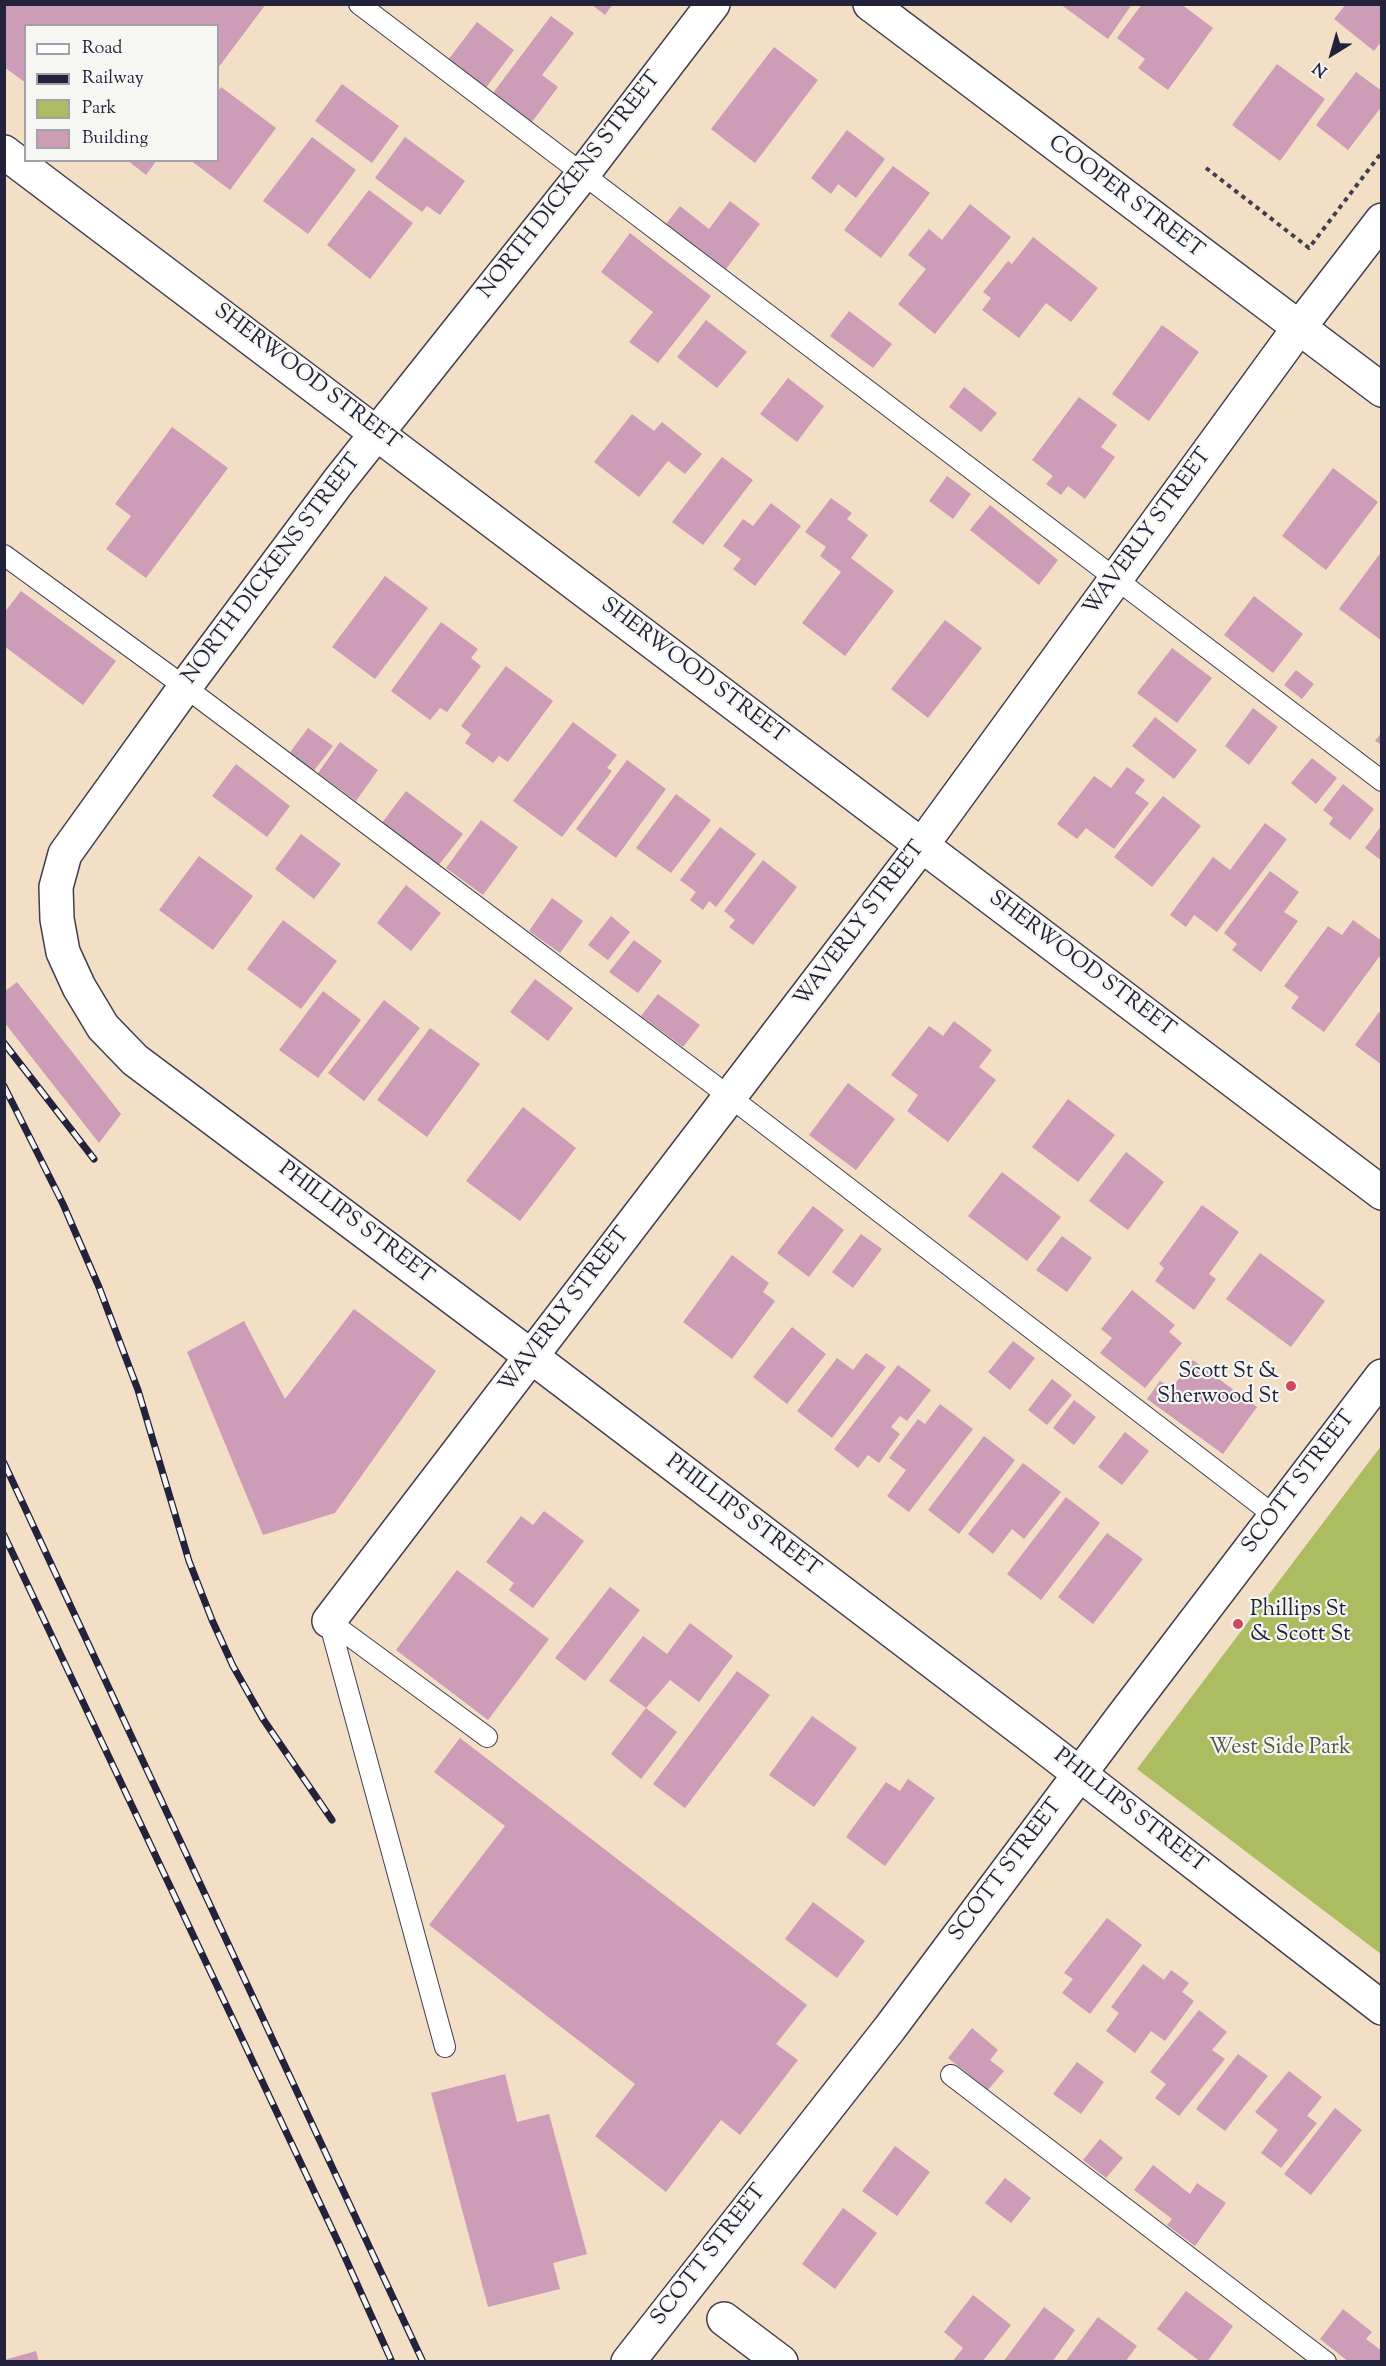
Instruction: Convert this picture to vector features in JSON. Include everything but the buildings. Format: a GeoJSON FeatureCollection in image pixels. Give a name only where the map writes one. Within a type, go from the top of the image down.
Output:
{"type":"FeatureCollection","features":[{"type":"Feature","properties":{"kind":"street","name":"NORTH DICKENS STREET"},"geometry":{"type":"LineString","coordinates":[[103,1027],[79,987],[63,952],[57,919],[56,887],[65,854],[185,687],[377,431],[583,174],[713,4]]}},
{"type":"Feature","properties":{"kind":"street","name":"COOPER STREET"},"geometry":{"type":"LineString","coordinates":[[870,4],[1298,329],[1382,390]]}},
{"type":"Feature","properties":{"kind":"street","name":"SHERWOOD STREET"},"geometry":{"type":"LineString","coordinates":[[4,152],[377,431],[1382,1193]]}},
{"type":"Feature","properties":{"kind":"street","name":"WAVERLY STREET"},"geometry":{"type":"LineString","coordinates":[[329,1621],[922,845],[1298,329],[1382,220]]}},
{"type":"Feature","properties":{"kind":"street","name":"PHILLIPS STREET"},"geometry":{"type":"LineString","coordinates":[[103,1027],[135,1060],[532,1357],[1080,1774],[1382,2008]]}},
{"type":"Feature","properties":{"kind":"street","name":"SCOTT STREET"},"geometry":{"type":"LineString","coordinates":[[628,2361],[890,2028],[1382,1376]]}},
{"type":"Feature","properties":{"kind":"street"},"geometry":{"type":"LineString","coordinates":[[724,2319],[781,2361]]}},
{"type":"Feature","properties":{"kind":"lane"},"geometry":{"type":"LineString","coordinates":[[358,4],[1382,781]]}},
{"type":"Feature","properties":{"kind":"lane"},"geometry":{"type":"LineString","coordinates":[[4,555],[185,687],[730,1097],[1275,1516]]}},
{"type":"Feature","properties":{"kind":"lane"},"geometry":{"type":"LineString","coordinates":[[329,1621],[488,1737]]}},
{"type":"Feature","properties":{"kind":"lane"},"geometry":{"type":"LineString","coordinates":[[329,1621],[445,2047]]}},
{"type":"Feature","properties":{"kind":"lane"},"geometry":{"type":"LineString","coordinates":[[951,2075],[1326,2361]]}},
{"type":"Feature","properties":{"kind":"path"},"geometry":{"type":"LineString","coordinates":[[1206,168],[1309,248],[1382,152]]}},
{"type":"Feature","properties":{"kind":"green space","name":"West Side Park"},"geometry":{"type":"Polygon","coordinates":[[[1382,1446],[1381,1954],[1137,1769],[1382,1446]]]}},
{"type":"Feature","properties":{"kind":"railway"},"geometry":{"type":"LineString","coordinates":[[4,1043],[94,1159]]}},
{"type":"Feature","properties":{"kind":"railway"},"geometry":{"type":"LineString","coordinates":[[4,1086],[63,1204],[99,1287],[138,1390],[189,1561],[212,1620],[233,1666],[263,1719],[332,1820]]}},
{"type":"Feature","properties":{"kind":"railway"},"geometry":{"type":"LineString","coordinates":[[4,1463],[423,2362]]}},
{"type":"Feature","properties":{"kind":"railway"},"geometry":{"type":"LineString","coordinates":[[4,1535],[340,2246],[392,2362]]}},
{"type":"Feature","properties":{"kind":"place","name":"Scott St & Sherwood St"},"geometry":{"type":"Point","coordinates":[1291,1386]}},
{"type":"Feature","properties":{"kind":"place","name":"Phillips St & Scott St"},"geometry":{"type":"Point","coordinates":[1238,1624]}}]}
